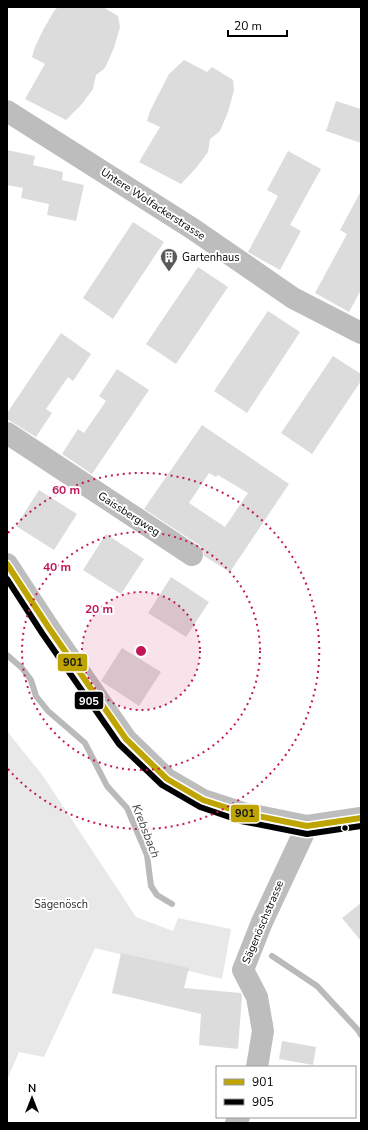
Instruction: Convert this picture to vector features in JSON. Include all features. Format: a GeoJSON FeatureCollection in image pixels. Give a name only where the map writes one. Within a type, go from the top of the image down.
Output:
{"type":"FeatureCollection","features":[{"type":"Feature","properties":{"kind":"street","name":"Untere Wolfackerstrasse"},"geometry":{"type":"LineString","coordinates":[[7,111],[193,229],[292,298],[361,333]]}},
{"type":"Feature","properties":{"kind":"street","name":"Gaissbergweg"},"geometry":{"type":"LineString","coordinates":[[7,433],[192,555]]}},
{"type":"Feature","properties":{"kind":"street"},"geometry":{"type":"LineString","coordinates":[[7,564],[49,628],[126,738],[167,779],[203,800],[243,813],[307,826],[361,818]]}},
{"type":"Feature","properties":{"kind":"street","name":"Sägenöschstrasse"},"geometry":{"type":"LineString","coordinates":[[257,1066],[263,1031],[257,997],[243,970],[262,922],[307,826]]}},
{"type":"Feature","properties":{"kind":"green space","name":"Sägenösch"},"geometry":{"type":"Polygon","coordinates":[[[7,731],[43,776],[136,917],[173,931],[178,918],[231,929],[222,979],[95,948],[44,1057],[19,1052],[7,1080],[7,731]]]}},
{"type":"Feature","properties":{"kind":"building"},"geometry":{"type":"Polygon","coordinates":[[[58,7],[103,7],[118,16],[120,27],[114,48],[105,68],[96,75],[93,89],[82,104],[66,120],[25,99],[45,64],[32,57],[35,47],[43,30],[58,7]]]}},
{"type":"Feature","properties":{"kind":"building"},"geometry":{"type":"Polygon","coordinates":[[[184,60],[207,72],[212,67],[233,80],[234,90],[228,112],[220,131],[210,139],[208,152],[181,184],[139,162],[160,127],[147,121],[150,111],[169,74],[184,60]]]}},
{"type":"Feature","properties":{"kind":"building"},"geometry":{"type":"Polygon","coordinates":[[[336,101],[361,109],[361,143],[326,131],[336,101]]]}},
{"type":"Feature","properties":{"kind":"building"},"geometry":{"type":"Polygon","coordinates":[[[7,150],[35,156],[33,165],[63,172],[62,180],[84,185],[76,221],[47,215],[49,204],[21,198],[23,188],[7,185],[7,150]]]}},
{"type":"Feature","properties":{"kind":"building"},"geometry":{"type":"Polygon","coordinates":[[[288,151],[321,169],[290,225],[301,231],[280,270],[248,252],[278,196],[267,190],[288,151]]]}},
{"type":"Feature","properties":{"kind":"building"},"geometry":{"type":"Polygon","coordinates":[[[361,191],[361,290],[349,312],[315,293],[347,234],[340,230],[361,191]]]}},
{"type":"Feature","properties":{"kind":"building"},"geometry":{"type":"Polygon","coordinates":[[[133,222],[164,242],[113,319],[83,298],[133,222]]]}},
{"type":"Feature","properties":{"kind":"building"},"geometry":{"type":"Polygon","coordinates":[[[198,267],[228,287],[176,364],[146,344],[198,267]]]}},
{"type":"Feature","properties":{"kind":"building"},"geometry":{"type":"Polygon","coordinates":[[[268,311],[300,332],[247,413],[214,391],[268,311]]]}},
{"type":"Feature","properties":{"kind":"building"},"geometry":{"type":"Polygon","coordinates":[[[61,333],[91,354],[73,381],[68,377],[46,409],[52,413],[36,437],[7,419],[7,413],[61,333]]]}},
{"type":"Feature","properties":{"kind":"building"},"geometry":{"type":"Polygon","coordinates":[[[333,356],[361,374],[361,381],[312,454],[281,433],[333,356]]]}},
{"type":"Feature","properties":{"kind":"building"},"geometry":{"type":"Polygon","coordinates":[[[117,369],[149,390],[92,474],[62,454],[78,429],[84,433],[106,401],[99,396],[117,369]]]}},
{"type":"Feature","properties":{"kind":"building"},"geometry":{"type":"Polygon","coordinates":[[[202,425],[289,484],[230,572],[204,556],[203,550],[199,545],[144,509],[202,425]],[[209,473],[189,503],[225,527],[248,493],[218,475],[216,477],[209,473]]]}},
{"type":"Feature","properties":{"kind":"building"},"geometry":{"type":"Polygon","coordinates":[[[39,490],[77,514],[54,550],[16,526],[39,490]]]}},
{"type":"Feature","properties":{"kind":"building"},"geometry":{"type":"Polygon","coordinates":[[[106,534],[144,559],[121,594],[83,570],[106,534]]]}},
{"type":"Feature","properties":{"kind":"building"},"geometry":{"type":"Polygon","coordinates":[[[171,577],[209,602],[186,637],[148,613],[171,577]]]}},
{"type":"Feature","properties":{"kind":"building"},"geometry":{"type":"Polygon","coordinates":[[[122,648],[161,672],[139,706],[101,681],[122,648]]]}},
{"type":"Feature","properties":{"kind":"building"},"geometry":{"type":"Polygon","coordinates":[[[361,903],[361,941],[342,918],[361,903]]]}},
{"type":"Feature","properties":{"kind":"building"},"geometry":{"type":"Polygon","coordinates":[[[121,953],[189,968],[184,988],[241,993],[238,1049],[199,1045],[201,1014],[112,993],[121,953]]]}},
{"type":"Feature","properties":{"kind":"building"},"geometry":{"type":"Polygon","coordinates":[[[282,1041],[316,1047],[313,1065],[279,1059],[282,1041]]]}},
{"type":"Feature","properties":{"kind":"waterway","name":"Krebsbach"},"geometry":{"type":"LineString","coordinates":[[7,655],[22,668],[31,680],[36,696],[48,711],[85,743],[107,786],[127,808],[147,855],[151,886],[157,895],[172,904]]}},
{"type":"Feature","properties":{"kind":"waterway"},"geometry":{"type":"LineString","coordinates":[[272,956],[317,986],[361,1035]]}},
{"type":"Feature","properties":{"kind":"transit line","name":"901"},"geometry":{"type":"LineString","coordinates":[[7,564],[49,628],[126,739],[167,779],[203,800],[243,813],[307,826],[361,818]]}},
{"type":"Feature","properties":{"kind":"transit line","name":"905"},"geometry":{"type":"LineString","coordinates":[[7,579],[42,633],[119,744],[162,785],[200,807],[241,821],[307,834],[361,826]]}},
{"type":"Feature","properties":{"kind":"place","name":"Gartenhaus"},"geometry":{"type":"Point","coordinates":[169,272]}}]}
